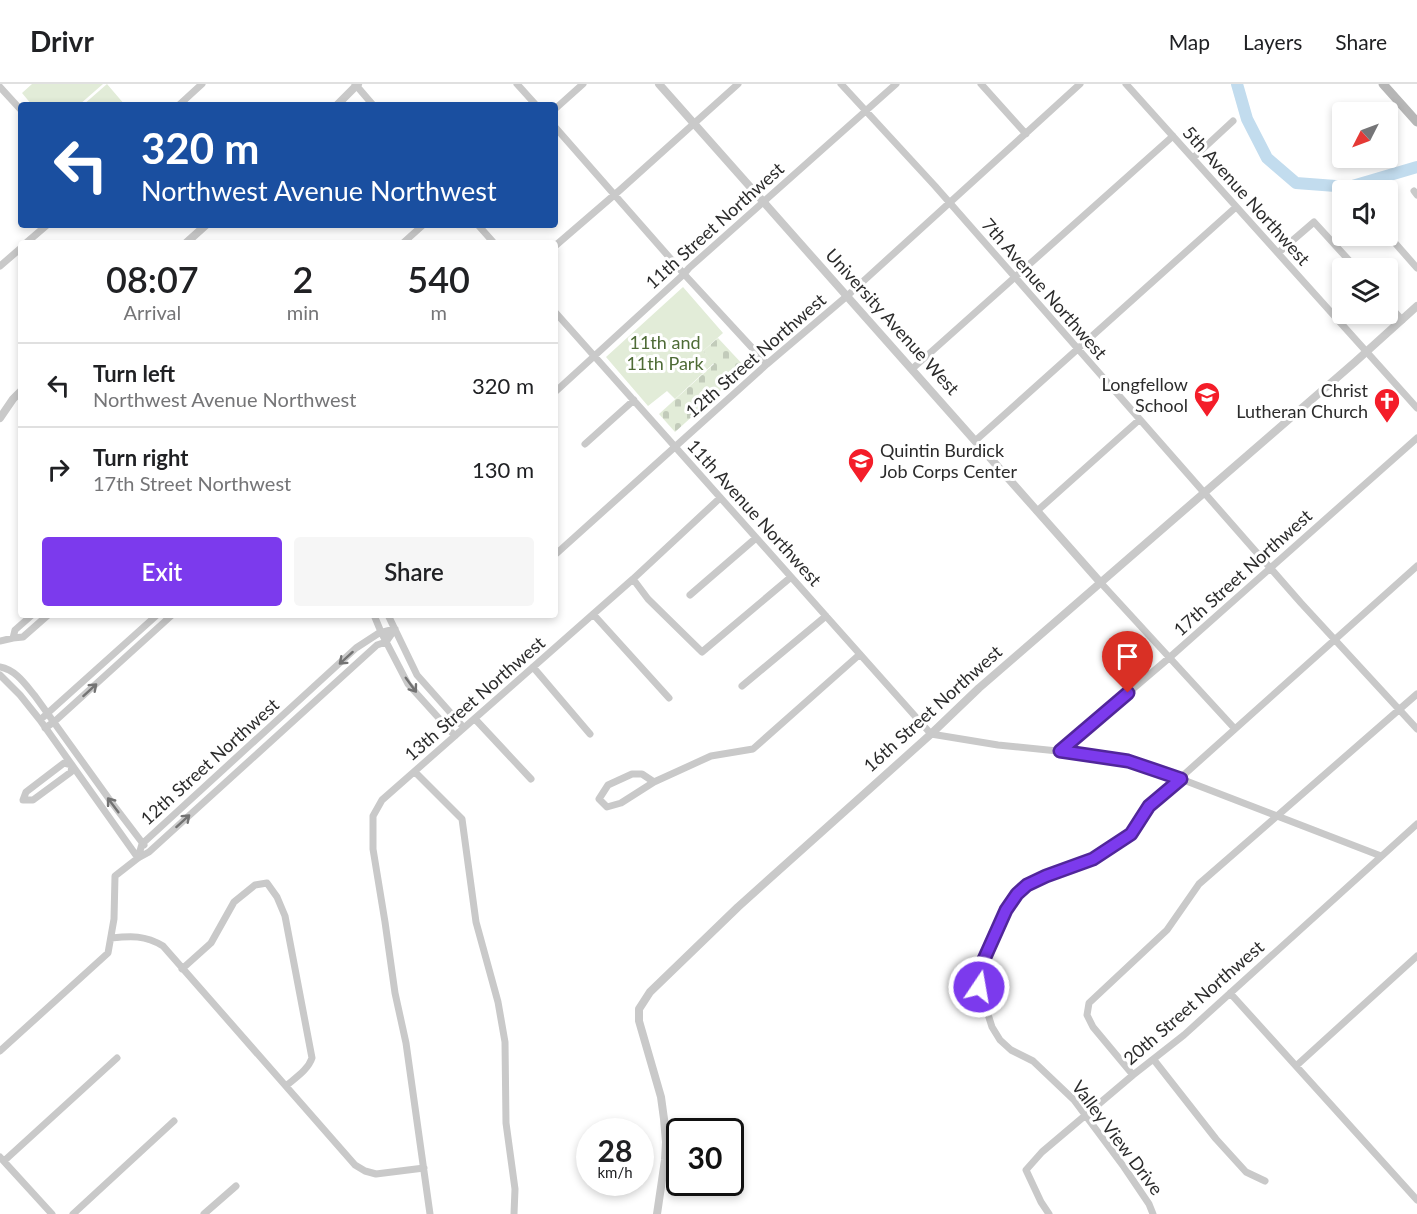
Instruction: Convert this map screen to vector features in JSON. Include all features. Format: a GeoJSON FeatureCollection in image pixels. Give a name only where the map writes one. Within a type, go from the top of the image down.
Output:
{"type":"FeatureCollection","features":[{"type":"Feature","properties":{"kind":"main road"},"geometry":{"type":"LineString","coordinates":[[1383,84],[1417,122]]}},
{"type":"Feature","properties":{"kind":"street"},"geometry":{"type":"LineString","coordinates":[[182,102],[202,84]]}},
{"type":"Feature","properties":{"kind":"street"},"geometry":{"type":"LineString","coordinates":[[517,84],[533,102]]}},
{"type":"Feature","properties":{"kind":"street"},"geometry":{"type":"LineString","coordinates":[[558,106],[583,84]]}},
{"type":"Feature","properties":{"kind":"street","name":"University Avenue West"},"geometry":{"type":"LineString","coordinates":[[659,84],[1100,582]]}},
{"type":"Feature","properties":{"kind":"street"},"geometry":{"type":"LineString","coordinates":[[558,243],[738,84]]}},
{"type":"Feature","properties":{"kind":"street","name":"7th Avenue Northwest"},"geometry":{"type":"LineString","coordinates":[[841,84],[950,203],[1203,494],[1417,729]]}},
{"type":"Feature","properties":{"kind":"street","name":"11th Street Northwest"},"geometry":{"type":"LineString","coordinates":[[558,389],[689,267],[896,84]]}},
{"type":"Feature","properties":{"kind":"street"},"geometry":{"type":"LineString","coordinates":[[981,84],[1026,134]]}},
{"type":"Feature","properties":{"kind":"street","name":"12th Street Northwest"},"geometry":{"type":"LineString","coordinates":[[558,549],[847,296],[1080,84]]}},
{"type":"Feature","properties":{"kind":"street","name":"5th Avenue Northwest"},"geometry":{"type":"LineString","coordinates":[[1126,84],[1417,408]]}},
{"type":"Feature","properties":{"kind":"street"},"geometry":{"type":"LineString","coordinates":[[340,102],[357,85],[371,102]]}},
{"type":"Feature","properties":{"kind":"street"},"geometry":{"type":"LineString","coordinates":[[0,87],[18,107]]}},
{"type":"Feature","properties":{"kind":"street"},"geometry":{"type":"LineString","coordinates":[[1193,159],[1233,121]]}},
{"type":"Feature","properties":{"kind":"street"},"geometry":{"type":"LineString","coordinates":[[558,130],[684,274],[767,364]]}},
{"type":"Feature","properties":{"kind":"street"},"geometry":{"type":"LineString","coordinates":[[912,369],[1173,136]]}},
{"type":"Feature","properties":{"kind":"street"},"geometry":{"type":"LineString","coordinates":[[975,441],[1236,207]]}},
{"type":"Feature","properties":{"kind":"street"},"geometry":{"type":"LineString","coordinates":[[1278,253],[1314,222],[1347,258]]}},
{"type":"Feature","properties":{"kind":"street"},"geometry":{"type":"LineString","coordinates":[[30,240],[44,228]]}},
{"type":"Feature","properties":{"kind":"street"},"geometry":{"type":"LineString","coordinates":[[189,240],[203,228]]}},
{"type":"Feature","properties":{"kind":"street"},"geometry":{"type":"LineString","coordinates":[[406,240],[420,228]]}},
{"type":"Feature","properties":{"kind":"street"},"geometry":{"type":"LineString","coordinates":[[481,228],[491,240]]}},
{"type":"Feature","properties":{"kind":"street"},"geometry":{"type":"LineString","coordinates":[[1398,246],[1417,268]]}},
{"type":"Feature","properties":{"kind":"street"},"geometry":{"type":"LineString","coordinates":[[0,266],[18,251]]}},
{"type":"Feature","properties":{"kind":"street","name":"16th Street Northwest"},"geometry":{"type":"LineString","coordinates":[[657,1214],[666,1142],[661,1096],[639,1021],[639,1009],[650,992],[738,907],[979,688],[1417,306]]}},
{"type":"Feature","properties":{"kind":"street"},"geometry":{"type":"LineString","coordinates":[[1398,315],[1402,320]]}},
{"type":"Feature","properties":{"kind":"street","name":"11th Avenue Northwest"},"geometry":{"type":"LineString","coordinates":[[558,321],[634,400],[931,734]]}},
{"type":"Feature","properties":{"kind":"street"},"geometry":{"type":"LineString","coordinates":[[0,418],[18,394]]}},
{"type":"Feature","properties":{"kind":"street"},"geometry":{"type":"LineString","coordinates":[[585,444],[634,400]]}},
{"type":"Feature","properties":{"kind":"street"},"geometry":{"type":"LineString","coordinates":[[1037,511],[1139,420]]}},
{"type":"Feature","properties":{"kind":"street","name":"17th Street Northwest"},"geometry":{"type":"LineString","coordinates":[[1060,751],[1169,658],[1417,438]]}},
{"type":"Feature","properties":{"kind":"street","name":"13th Street Northwest"},"geometry":{"type":"LineString","coordinates":[[424,1168],[406,1043],[395,993],[373,849],[373,816],[382,800],[633,579],[720,498]]}},
{"type":"Feature","properties":{"kind":"street"},"geometry":{"type":"LineString","coordinates":[[690,595],[756,538]]}},
{"type":"Feature","properties":{"kind":"street","name":"Valley View Drive"},"geometry":{"type":"LineString","coordinates":[[1154,1214],[1124,1167],[1086,1115],[1034,1061],[1011,1050],[1000,1040],[992,1027],[979,987],[981,966],[1006,910],[1017,894],[1027,885],[1046,876],[1093,859],[1131,834],[1149,806],[1417,566]]}},
{"type":"Feature","properties":{"kind":"street"},"geometry":{"type":"LineString","coordinates":[[633,579],[648,599],[702,652],[791,577]]}},
{"type":"Feature","properties":{"kind":"street"},"geometry":{"type":"LineString","coordinates":[[1100,582],[1235,729]]}},
{"type":"Feature","properties":{"kind":"street"},"geometry":{"type":"LineString","coordinates":[[593,614],[669,698]]}},
{"type":"Feature","properties":{"kind":"street"},"geometry":{"type":"LineString","coordinates":[[742,686],[826,616]]}},
{"type":"Feature","properties":{"kind":"street"},"geometry":{"type":"LineString","coordinates":[[13,638],[15,630],[29,618]]}},
{"type":"Feature","properties":{"kind":"street"},"geometry":{"type":"LineString","coordinates":[[0,641],[23,638],[45,618]]}},
{"type":"Feature","properties":{"kind":"street"},"geometry":{"type":"LineString","coordinates":[[40,720],[153,618]]}},
{"type":"Feature","properties":{"kind":"street"},"geometry":{"type":"LineString","coordinates":[[159,618],[164,623]]}},
{"type":"Feature","properties":{"kind":"street"},"geometry":{"type":"LineString","coordinates":[[45,728],[169,618]]}},
{"type":"Feature","properties":{"kind":"street"},"geometry":{"type":"LineString","coordinates":[[375,618],[408,684],[455,736]]}},
{"type":"Feature","properties":{"kind":"street"},"geometry":{"type":"LineString","coordinates":[[390,618],[417,675],[464,728]]}},
{"type":"Feature","properties":{"kind":"street"},"geometry":{"type":"LineString","coordinates":[[0,1051],[108,953],[114,919],[115,876],[149,852],[377,645],[386,642],[395,629]]}},
{"type":"Feature","properties":{"kind":"street","name":"12th Street Northwest"},"geometry":{"type":"LineString","coordinates":[[138,858],[142,844],[356,648],[381,632],[395,629]]}},
{"type":"Feature","properties":{"kind":"street"},"geometry":{"type":"LineString","coordinates":[[654,782],[642,774],[632,774],[608,785],[599,799],[607,807],[621,803],[654,782],[711,756],[753,749],[859,655]]}},
{"type":"Feature","properties":{"kind":"street"},"geometry":{"type":"LineString","coordinates":[[0,667],[9,669],[24,682],[149,852]]}},
{"type":"Feature","properties":{"kind":"street"},"geometry":{"type":"LineString","coordinates":[[533,667],[590,734]]}},
{"type":"Feature","properties":{"kind":"street"},"geometry":{"type":"LineString","coordinates":[[0,675],[40,720],[138,858]]}},
{"type":"Feature","properties":{"kind":"street"},"geometry":{"type":"LineString","coordinates":[[1133,1075],[1093,1028],[1087,1014],[1089,1003],[1167,930],[1200,884],[1417,694]]}},
{"type":"Feature","properties":{"kind":"street"},"geometry":{"type":"LineString","coordinates":[[475,719],[531,779]]}},
{"type":"Feature","properties":{"kind":"street"},"geometry":{"type":"LineString","coordinates":[[931,734],[998,745],[1128,761],[1381,856]]}},
{"type":"Feature","properties":{"kind":"street"},"geometry":{"type":"LineString","coordinates":[[72,765],[64,763],[26,792],[23,800],[33,800],[71,772],[72,765],[80,759]]}},
{"type":"Feature","properties":{"kind":"street"},"geometry":{"type":"LineString","coordinates":[[415,772],[462,819],[476,922],[498,1002],[505,1042],[506,1123],[514,1189],[514,1214]]}},
{"type":"Feature","properties":{"kind":"street","name":"20th Street Northwest"},"geometry":{"type":"LineString","coordinates":[[1049,1214],[1026,1170],[1042,1152],[1184,1035],[1417,824]]}},
{"type":"Feature","properties":{"kind":"street"},"geometry":{"type":"LineString","coordinates":[[182,969],[211,943],[234,902],[255,885],[267,883],[277,897],[285,916],[312,1058],[305,1069],[286,1086]]}},
{"type":"Feature","properties":{"kind":"street"},"geometry":{"type":"LineString","coordinates":[[111,938],[152,939],[163,946],[355,1165],[376,1174],[424,1168],[430,1214]]}},
{"type":"Feature","properties":{"kind":"street"},"geometry":{"type":"LineString","coordinates":[[1296,1066],[1417,956]]}},
{"type":"Feature","properties":{"kind":"street"},"geometry":{"type":"LineString","coordinates":[[1230,993],[1417,1200]]}},
{"type":"Feature","properties":{"kind":"street"},"geometry":{"type":"LineString","coordinates":[[52,1214],[2,1159],[117,1058]]}},
{"type":"Feature","properties":{"kind":"street"},"geometry":{"type":"LineString","coordinates":[[1154,1060],[1216,1139],[1246,1172],[1265,1181]]}},
{"type":"Feature","properties":{"kind":"street"},"geometry":{"type":"LineString","coordinates":[[73,1214],[174,1121]]}},
{"type":"Feature","properties":{"kind":"street"},"geometry":{"type":"LineString","coordinates":[[204,1214],[236,1186]]}},
{"type":"Feature","properties":{"kind":"green space"},"geometry":{"type":"Polygon","coordinates":[[[32,84],[103,84],[82,102],[30,102],[22,93],[32,84]]]}},
{"type":"Feature","properties":{"kind":"green space"},"geometry":{"type":"Polygon","coordinates":[[[107,84],[122,102],[86,102],[107,84]]]}},
{"type":"Feature","properties":{"kind":"green space","name":"11th and 11th Park"},"geometry":{"type":"Polygon","coordinates":[[[683,287],[723,333],[703,351],[714,363],[675,399],[667,391],[648,406],[606,357],[683,287]]]}},
{"type":"Feature","properties":{"kind":"green space"},"geometry":{"type":"Polygon","coordinates":[[[718,338],[746,368],[675,432],[659,414],[714,364],[703,351],[718,338]]]}},
{"type":"Feature","properties":{"kind":"waterway"},"geometry":{"type":"LineString","coordinates":[[1237,84],[1247,119],[1267,158],[1296,183],[1349,187],[1417,167]]}},
{"type":"Feature","properties":{"kind":"place","name":"Longfellow School"},"geometry":{"type":"Point","coordinates":[1207,418]}},
{"type":"Feature","properties":{"kind":"place","name":"Christ Lutheran Church"},"geometry":{"type":"Point","coordinates":[1387,424]}},
{"type":"Feature","properties":{"kind":"place","name":"Quintin Burdick Job Corps Center"},"geometry":{"type":"Point","coordinates":[861,484]}},
{"type":"Feature","properties":{"kind":"route"},"geometry":{"type":"LineString","coordinates":[[979,987],[981,966],[1006,910],[1017,894],[1027,885],[1046,876],[1093,859],[1131,834],[1149,806],[1181,779],[1128,761],[1060,751],[1128,693]]}}]}
